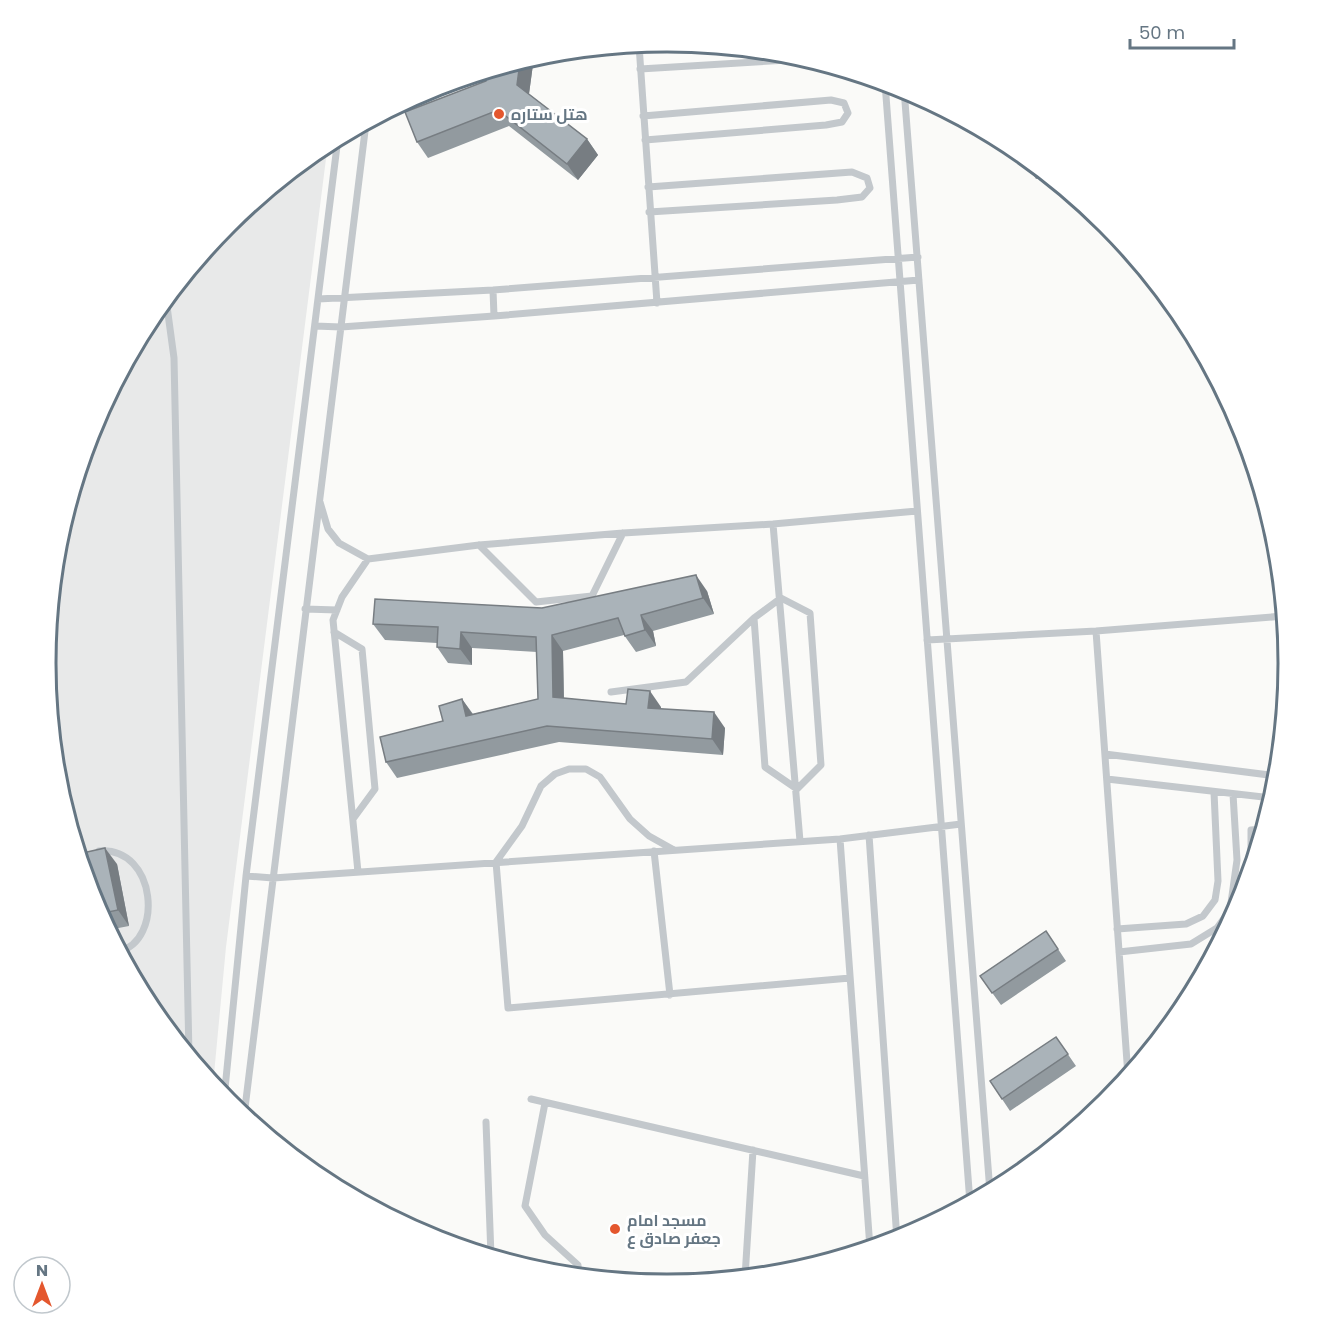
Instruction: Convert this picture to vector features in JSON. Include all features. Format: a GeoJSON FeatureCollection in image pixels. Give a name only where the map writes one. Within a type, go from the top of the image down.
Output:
{"type":"FeatureCollection","features":[{"type":"Feature","properties":{"kind":"lane"},"geometry":{"type":"LineString","coordinates":[[639,53],[657,303]]}},
{"type":"Feature","properties":{"kind":"lane"},"geometry":{"type":"LineString","coordinates":[[640,69],[768,61]]}},
{"type":"Feature","properties":{"kind":"lane"},"geometry":{"type":"LineString","coordinates":[[886,93],[969,1194]]}},
{"type":"Feature","properties":{"kind":"lane"},"geometry":{"type":"LineString","coordinates":[[643,116],[831,100],[844,103],[848,113],[842,122],[826,125],[645,140]]}},
{"type":"Feature","properties":{"kind":"lane"},"geometry":{"type":"LineString","coordinates":[[905,101],[989,1182]]}},
{"type":"Feature","properties":{"kind":"lane"},"geometry":{"type":"LineString","coordinates":[[245,1106],[365,133]]}},
{"type":"Feature","properties":{"kind":"lane"},"geometry":{"type":"LineString","coordinates":[[225,1085],[246,876],[337,150]]}},
{"type":"Feature","properties":{"kind":"lane"},"geometry":{"type":"LineString","coordinates":[[648,187],[852,172],[867,178],[870,188],[862,197],[837,200],[649,212]]}},
{"type":"Feature","properties":{"kind":"lane"},"geometry":{"type":"LineString","coordinates":[[318,299],[493,290],[918,257]]}},
{"type":"Feature","properties":{"kind":"lane"},"geometry":{"type":"LineString","coordinates":[[315,326],[341,327],[494,316],[919,280]]}},
{"type":"Feature","properties":{"kind":"lane"},"geometry":{"type":"LineString","coordinates":[[493,290],[494,316]]}},
{"type":"Feature","properties":{"kind":"lane"},"geometry":{"type":"LineString","coordinates":[[168,312],[174,358],[189,1043]]}},
{"type":"Feature","properties":{"kind":"lane"},"geometry":{"type":"LineString","coordinates":[[319,499],[328,529],[339,543],[368,559],[479,545],[773,524],[917,510]]}},
{"type":"Feature","properties":{"kind":"lane"},"geometry":{"type":"LineString","coordinates":[[773,524],[800,841]]}},
{"type":"Feature","properties":{"kind":"lane"},"geometry":{"type":"LineString","coordinates":[[479,545],[536,602],[592,596],[622,533]]}},
{"type":"Feature","properties":{"kind":"lane"},"geometry":{"type":"LineString","coordinates":[[358,872],[333,621],[352,580],[368,559]]}},
{"type":"Feature","properties":{"kind":"lane"},"geometry":{"type":"LineString","coordinates":[[611,692],[686,682],[754,618],[781,598]]}},
{"type":"Feature","properties":{"kind":"lane"},"geometry":{"type":"LineString","coordinates":[[781,598],[810,613],[821,765],[797,789]]}},
{"type":"Feature","properties":{"kind":"lane"},"geometry":{"type":"LineString","coordinates":[[305,609],[337,610]]}},
{"type":"Feature","properties":{"kind":"lane"},"geometry":{"type":"LineString","coordinates":[[927,640],[1096,631],[1276,617]]}},
{"type":"Feature","properties":{"kind":"lane"},"geometry":{"type":"LineString","coordinates":[[754,618],[765,766],[797,789]]}},
{"type":"Feature","properties":{"kind":"lane"},"geometry":{"type":"LineString","coordinates":[[1096,631],[1127,1065]]}},
{"type":"Feature","properties":{"kind":"lane"},"geometry":{"type":"LineString","coordinates":[[334,632],[362,649],[375,789],[353,819]]}},
{"type":"Feature","properties":{"kind":"lane"},"geometry":{"type":"LineString","coordinates":[[1105,754],[1267,775]]}},
{"type":"Feature","properties":{"kind":"lane"},"geometry":{"type":"LineString","coordinates":[[674,850],[649,836],[630,819],[600,777],[586,770],[569,769],[555,774],[541,786],[522,826],[496,862],[508,1008],[850,978]]}},
{"type":"Feature","properties":{"kind":"lane"},"geometry":{"type":"LineString","coordinates":[[1107,779],[1263,797]]}},
{"type":"Feature","properties":{"kind":"lane"},"geometry":{"type":"LineString","coordinates":[[1117,929],[1186,924],[1203,916],[1215,900],[1218,881],[1214,792]]}},
{"type":"Feature","properties":{"kind":"lane"},"geometry":{"type":"LineString","coordinates":[[1232,894],[1237,860],[1233,794]]}},
{"type":"Feature","properties":{"kind":"lane"},"geometry":{"type":"LineString","coordinates":[[246,876],[273,878],[840,839],[961,824]]}},
{"type":"Feature","properties":{"kind":"lane"},"geometry":{"type":"LineString","coordinates":[[1251,841],[1251,830],[1255,830]]}},
{"type":"Feature","properties":{"kind":"lane"},"geometry":{"type":"LineString","coordinates":[[869,836],[896,1230]]}},
{"type":"Feature","properties":{"kind":"lane"},"geometry":{"type":"LineString","coordinates":[[840,839],[869,1240]]}},
{"type":"Feature","properties":{"kind":"lane"},"geometry":{"type":"LineString","coordinates":[[90,853],[117,851],[132,861],[148,890],[148,909],[144,928],[127,948]]}},
{"type":"Feature","properties":{"kind":"lane"},"geometry":{"type":"LineString","coordinates":[[654,851],[670,995]]}},
{"type":"Feature","properties":{"kind":"lane"},"geometry":{"type":"LineString","coordinates":[[1237,860],[1246,859]]}},
{"type":"Feature","properties":{"kind":"lane"},"geometry":{"type":"LineString","coordinates":[[1119,952],[1191,944],[1218,926]]}},
{"type":"Feature","properties":{"kind":"lane"},"geometry":{"type":"LineString","coordinates":[[531,1099],[864,1176]]}},
{"type":"Feature","properties":{"kind":"lane"},"geometry":{"type":"LineString","coordinates":[[545,1103],[525,1206],[545,1235],[578,1268]]}},
{"type":"Feature","properties":{"kind":"lane"},"geometry":{"type":"LineString","coordinates":[[486,1122],[491,1248]]}},
{"type":"Feature","properties":{"kind":"lane"},"geometry":{"type":"LineString","coordinates":[[745,1269],[753,1150]]}},
{"type":"Feature","properties":{"kind":"shaded area"},"geometry":{"type":"Polygon","coordinates":[[[326,156],[226,947],[214,1073],[182,1035],[138,969],[119,934],[88,860],[68,783],[57,703],[57,624],[61,584],[77,505],[88,467],[119,393],[159,324],[182,292],[235,231],[264,204],[326,156]]]}},
{"type":"Feature","properties":{"kind":"building"},"geometry":{"type":"Polygon","coordinates":[[[519,71],[517,85],[587,139],[567,164],[498,110],[417,142],[405,112],[519,71]]]}},
{"type":"Feature","properties":{"kind":"building"},"geometry":{"type":"Polygon","coordinates":[[[696,575],[703,598],[641,615],[645,630],[625,636],[618,618],[552,635],[553,697],[626,704],[628,689],[650,691],[648,708],[714,712],[712,739],[547,726],[386,762],[380,737],[443,721],[439,706],[462,699],[466,716],[538,699],[536,637],[461,632],[460,649],[437,647],[438,627],[373,624],[375,599],[542,608],[696,575]]]}},
{"type":"Feature","properties":{"kind":"building"},"geometry":{"type":"Polygon","coordinates":[[[105,848],[118,910],[109,912],[86,852],[105,848]]]}},
{"type":"Feature","properties":{"kind":"building"},"geometry":{"type":"Polygon","coordinates":[[[1046,931],[1058,949],[992,993],[980,976],[1046,931]]]}},
{"type":"Feature","properties":{"kind":"building"},"geometry":{"type":"Polygon","coordinates":[[[1056,1037],[1068,1054],[1002,1099],[990,1081],[1056,1037]]]}},
{"type":"Feature","properties":{"kind":"place","name":"هتل ستاره"},"geometry":{"type":"Point","coordinates":[499,114]}},
{"type":"Feature","properties":{"kind":"place","name":"مسجد امام جعفر صادق ع"},"geometry":{"type":"Point","coordinates":[615,1229]}}]}
